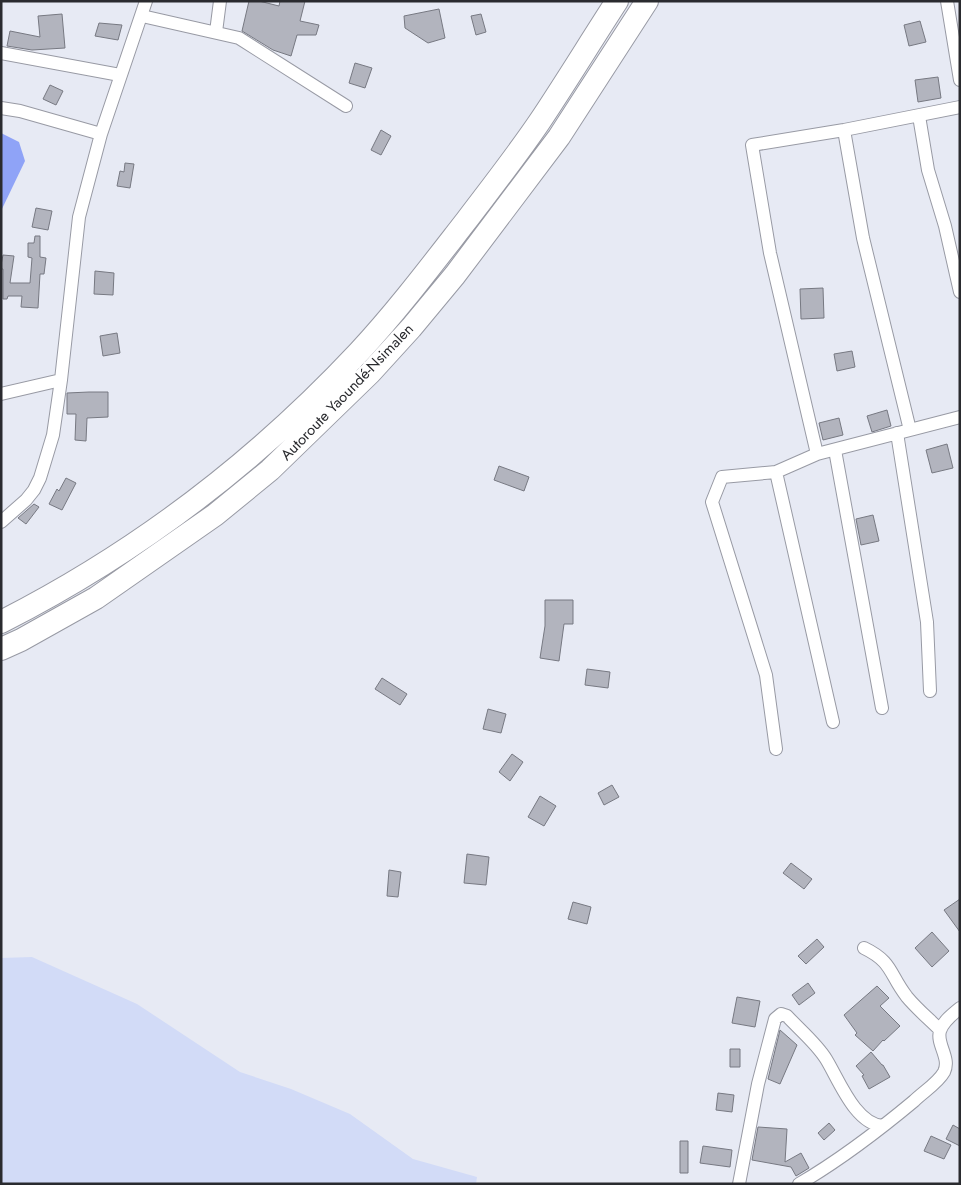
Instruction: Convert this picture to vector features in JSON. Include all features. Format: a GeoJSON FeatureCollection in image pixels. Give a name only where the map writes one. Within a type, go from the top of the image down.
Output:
{"type":"FeatureCollection","features":[{"type":"Feature","properties":{"kind":"highway","name":"Autoroute Yaoundé-Nsimalen"},"geometry":{"type":"LineString","coordinates":[[1,622],[45,600],[113,559],[179,512],[238,467],[297,414],[359,352],[416,286],[533,130],[617,1]]}},
{"type":"Feature","properties":{"kind":"highway","name":"Autoroute Yaoundé-Nsimalen"},"geometry":{"type":"LineString","coordinates":[[1,649],[96,598],[215,515],[270,470],[370,374],[455,275],[559,138],[647,1]]}},
{"type":"Feature","properties":{"kind":"street"},"geometry":{"type":"LineString","coordinates":[[1,522],[26,500],[34,490],[40,478],[53,435],[62,380],[80,217],[101,134],[146,1]]}},
{"type":"Feature","properties":{"kind":"street"},"geometry":{"type":"LineString","coordinates":[[216,32],[220,1]]}},
{"type":"Feature","properties":{"kind":"street"},"geometry":{"type":"LineString","coordinates":[[947,1],[960,80]]}},
{"type":"Feature","properties":{"kind":"street"},"geometry":{"type":"LineString","coordinates":[[142,16],[240,38],[346,106]]}},
{"type":"Feature","properties":{"kind":"street"},"geometry":{"type":"LineString","coordinates":[[1,53],[120,75]]}},
{"type":"Feature","properties":{"kind":"street"},"geometry":{"type":"LineString","coordinates":[[816,454],[770,253],[752,145],[844,130],[960,107]]}},
{"type":"Feature","properties":{"kind":"street"},"geometry":{"type":"LineString","coordinates":[[1,108],[20,111],[101,134]]}},
{"type":"Feature","properties":{"kind":"street"},"geometry":{"type":"LineString","coordinates":[[919,116],[928,170],[957,267],[960,292]]}},
{"type":"Feature","properties":{"kind":"street"},"geometry":{"type":"LineString","coordinates":[[844,130],[863,238],[903,432],[927,622],[930,691]]}},
{"type":"Feature","properties":{"kind":"street"},"geometry":{"type":"LineString","coordinates":[[1,394],[62,380]]}},
{"type":"Feature","properties":{"kind":"street"},"geometry":{"type":"LineString","coordinates":[[776,750],[766,675],[712,502],[722,477],[776,472],[816,454],[960,417]]}},
{"type":"Feature","properties":{"kind":"street"},"geometry":{"type":"LineString","coordinates":[[836,450],[882,708]]}},
{"type":"Feature","properties":{"kind":"street"},"geometry":{"type":"LineString","coordinates":[[776,472],[833,722]]}},
{"type":"Feature","properties":{"kind":"street"},"geometry":{"type":"LineString","coordinates":[[864,948],[877,954],[886,962],[906,996],[940,1030]]}},
{"type":"Feature","properties":{"kind":"street"},"geometry":{"type":"LineString","coordinates":[[800,1184],[846,1154],[883,1126],[931,1086],[943,1073],[945,1061],[939,1036],[940,1030],[943,1024],[960,1008]]}},
{"type":"Feature","properties":{"kind":"street"},"geometry":{"type":"LineString","coordinates":[[739,1184],[758,1084],[775,1019],[781,1014],[787,1016],[825,1057],[850,1101],[868,1121],[877,1126],[883,1126]]}},
{"type":"Feature","properties":{"kind":"shaded area"},"geometry":{"type":"Polygon","coordinates":[[[1,133],[19,142],[25,161],[1,211],[1,133]]]}},
{"type":"Feature","properties":{"kind":"shaded area"},"geometry":{"type":"Polygon","coordinates":[[[32,957],[137,1004],[240,1072],[291,1089],[350,1114],[413,1159],[477,1177],[476,1184],[1,1184],[1,958],[32,957]]]}},
{"type":"Feature","properties":{"kind":"building"},"geometry":{"type":"Polygon","coordinates":[[[249,1],[259,1],[279,6],[280,1],[305,1],[300,21],[319,25],[316,35],[297,35],[291,56],[273,50],[242,31],[249,1]]]}},
{"type":"Feature","properties":{"kind":"building"},"geometry":{"type":"Polygon","coordinates":[[[439,9],[445,38],[428,43],[405,28],[404,16],[439,9]]]}},
{"type":"Feature","properties":{"kind":"building"},"geometry":{"type":"Polygon","coordinates":[[[62,14],[65,48],[32,50],[7,46],[10,31],[40,37],[38,16],[62,14]]]}},
{"type":"Feature","properties":{"kind":"building"},"geometry":{"type":"Polygon","coordinates":[[[481,14],[486,32],[476,35],[471,16],[481,14]]]}},
{"type":"Feature","properties":{"kind":"building"},"geometry":{"type":"Polygon","coordinates":[[[920,21],[926,42],[909,46],[904,25],[920,21]]]}},
{"type":"Feature","properties":{"kind":"building"},"geometry":{"type":"Polygon","coordinates":[[[99,23],[122,25],[118,40],[95,36],[99,23]]]}},
{"type":"Feature","properties":{"kind":"building"},"geometry":{"type":"Polygon","coordinates":[[[355,63],[372,68],[365,88],[349,83],[355,63]]]}},
{"type":"Feature","properties":{"kind":"building"},"geometry":{"type":"Polygon","coordinates":[[[938,77],[941,98],[918,102],[915,80],[938,77]]]}},
{"type":"Feature","properties":{"kind":"building"},"geometry":{"type":"Polygon","coordinates":[[[50,85],[63,91],[56,105],[43,99],[50,85]]]}},
{"type":"Feature","properties":{"kind":"building"},"geometry":{"type":"Polygon","coordinates":[[[381,130],[391,136],[381,155],[371,150],[381,130]]]}},
{"type":"Feature","properties":{"kind":"building"},"geometry":{"type":"Polygon","coordinates":[[[125,163],[134,164],[130,188],[117,186],[120,171],[124,172],[125,163]]]}},
{"type":"Feature","properties":{"kind":"building"},"geometry":{"type":"Polygon","coordinates":[[[36,208],[52,211],[48,230],[32,227],[36,208]]]}},
{"type":"Feature","properties":{"kind":"building"},"geometry":{"type":"Polygon","coordinates":[[[35,236],[40,236],[40,257],[46,258],[44,274],[40,274],[38,308],[21,307],[22,296],[8,296],[7,299],[3,299],[3,269],[1,269],[1,265],[3,255],[14,256],[10,283],[30,283],[32,258],[28,257],[28,243],[34,243],[35,236]]]}},
{"type":"Feature","properties":{"kind":"building"},"geometry":{"type":"Polygon","coordinates":[[[95,271],[114,273],[113,295],[94,294],[95,271]]]}},
{"type":"Feature","properties":{"kind":"building"},"geometry":{"type":"Polygon","coordinates":[[[823,288],[824,318],[801,319],[800,289],[823,288]]]}},
{"type":"Feature","properties":{"kind":"building"},"geometry":{"type":"Polygon","coordinates":[[[117,333],[120,353],[103,356],[100,336],[117,333]]]}},
{"type":"Feature","properties":{"kind":"building"},"geometry":{"type":"Polygon","coordinates":[[[852,351],[855,367],[837,371],[834,354],[852,351]]]}},
{"type":"Feature","properties":{"kind":"building"},"geometry":{"type":"Polygon","coordinates":[[[108,392],[108,417],[87,418],[86,441],[75,440],[76,414],[67,414],[67,393],[108,392]]]}},
{"type":"Feature","properties":{"kind":"building"},"geometry":{"type":"Polygon","coordinates":[[[887,410],[891,426],[872,432],[867,416],[887,410]]]}},
{"type":"Feature","properties":{"kind":"building"},"geometry":{"type":"Polygon","coordinates":[[[839,418],[843,435],[823,440],[819,423],[839,418]]]}},
{"type":"Feature","properties":{"kind":"building"},"geometry":{"type":"Polygon","coordinates":[[[947,444],[953,468],[932,473],[926,450],[947,444]]]}},
{"type":"Feature","properties":{"kind":"building"},"geometry":{"type":"Polygon","coordinates":[[[499,466],[529,477],[524,491],[494,480],[499,466]]]}},
{"type":"Feature","properties":{"kind":"building"},"geometry":{"type":"Polygon","coordinates":[[[66,478],[76,483],[62,510],[49,504],[57,489],[59,491],[66,478]]]}},
{"type":"Feature","properties":{"kind":"building"},"geometry":{"type":"Polygon","coordinates":[[[34,504],[39,507],[26,524],[18,518],[34,504]]]}},
{"type":"Feature","properties":{"kind":"building"},"geometry":{"type":"Polygon","coordinates":[[[873,515],[879,541],[861,545],[856,519],[873,515]]]}},
{"type":"Feature","properties":{"kind":"building"},"geometry":{"type":"Polygon","coordinates":[[[545,600],[573,600],[573,624],[564,624],[559,661],[540,658],[545,626],[545,600]]]}},
{"type":"Feature","properties":{"kind":"building"},"geometry":{"type":"Polygon","coordinates":[[[587,669],[610,672],[608,688],[585,685],[587,669]]]}},
{"type":"Feature","properties":{"kind":"building"},"geometry":{"type":"Polygon","coordinates":[[[382,678],[407,694],[400,705],[375,689],[382,678]]]}},
{"type":"Feature","properties":{"kind":"building"},"geometry":{"type":"Polygon","coordinates":[[[488,709],[506,714],[501,733],[483,729],[488,709]]]}},
{"type":"Feature","properties":{"kind":"building"},"geometry":{"type":"Polygon","coordinates":[[[512,754],[523,762],[510,781],[499,772],[512,754]]]}},
{"type":"Feature","properties":{"kind":"building"},"geometry":{"type":"Polygon","coordinates":[[[612,785],[619,797],[604,805],[598,793],[612,785]]]}},
{"type":"Feature","properties":{"kind":"building"},"geometry":{"type":"Polygon","coordinates":[[[540,796],[556,806],[544,826],[528,817],[540,796]]]}},
{"type":"Feature","properties":{"kind":"building"},"geometry":{"type":"Polygon","coordinates":[[[467,854],[489,857],[486,885],[464,883],[467,854]]]}},
{"type":"Feature","properties":{"kind":"building"},"geometry":{"type":"Polygon","coordinates":[[[791,863],[812,879],[804,889],[783,873],[791,863]]]}},
{"type":"Feature","properties":{"kind":"building"},"geometry":{"type":"Polygon","coordinates":[[[389,870],[401,872],[398,897],[387,896],[389,870]]]}},
{"type":"Feature","properties":{"kind":"building"},"geometry":{"type":"Polygon","coordinates":[[[960,899],[960,932],[944,910],[960,899]]]}},
{"type":"Feature","properties":{"kind":"building"},"geometry":{"type":"Polygon","coordinates":[[[573,902],[591,907],[587,924],[568,919],[573,902]]]}},
{"type":"Feature","properties":{"kind":"building"},"geometry":{"type":"Polygon","coordinates":[[[932,932],[949,951],[932,967],[915,948],[932,932]]]}},
{"type":"Feature","properties":{"kind":"building"},"geometry":{"type":"Polygon","coordinates":[[[817,939],[824,947],[806,964],[798,956],[817,939]]]}},
{"type":"Feature","properties":{"kind":"building"},"geometry":{"type":"Polygon","coordinates":[[[808,983],[815,993],[799,1005],[792,995],[808,983]]]}},
{"type":"Feature","properties":{"kind":"building"},"geometry":{"type":"Polygon","coordinates":[[[877,986],[889,998],[880,1006],[900,1026],[873,1051],[855,1035],[857,1033],[844,1015],[877,986]]]}},
{"type":"Feature","properties":{"kind":"building"},"geometry":{"type":"Polygon","coordinates":[[[737,997],[760,1001],[755,1027],[732,1023],[737,997]]]}},
{"type":"Feature","properties":{"kind":"building"},"geometry":{"type":"Polygon","coordinates":[[[780,1030],[797,1045],[780,1084],[768,1079],[780,1030]]]}},
{"type":"Feature","properties":{"kind":"building"},"geometry":{"type":"Polygon","coordinates":[[[730,1049],[740,1049],[740,1067],[730,1067],[730,1049]]]}},
{"type":"Feature","properties":{"kind":"building"},"geometry":{"type":"Polygon","coordinates":[[[871,1052],[883,1065],[890,1077],[869,1089],[862,1076],[864,1075],[856,1066],[871,1052]]]}},
{"type":"Feature","properties":{"kind":"building"},"geometry":{"type":"Polygon","coordinates":[[[718,1093],[734,1095],[732,1112],[716,1110],[718,1093]]]}},
{"type":"Feature","properties":{"kind":"building"},"geometry":{"type":"Polygon","coordinates":[[[829,1123],[835,1130],[824,1140],[818,1133],[829,1123]]]}},
{"type":"Feature","properties":{"kind":"building"},"geometry":{"type":"Polygon","coordinates":[[[953,1125],[960,1129],[960,1146],[946,1139],[953,1125]]]}},
{"type":"Feature","properties":{"kind":"building"},"geometry":{"type":"Polygon","coordinates":[[[758,1127],[787,1129],[785,1162],[801,1153],[809,1168],[796,1176],[791,1167],[752,1160],[758,1127]]]}},
{"type":"Feature","properties":{"kind":"building"},"geometry":{"type":"Polygon","coordinates":[[[931,1136],[951,1145],[944,1159],[924,1151],[931,1136]]]}},
{"type":"Feature","properties":{"kind":"building"},"geometry":{"type":"Polygon","coordinates":[[[680,1141],[688,1141],[688,1173],[680,1173],[680,1141]]]}},
{"type":"Feature","properties":{"kind":"building"},"geometry":{"type":"Polygon","coordinates":[[[703,1146],[732,1150],[730,1167],[700,1163],[703,1146]]]}}]}
